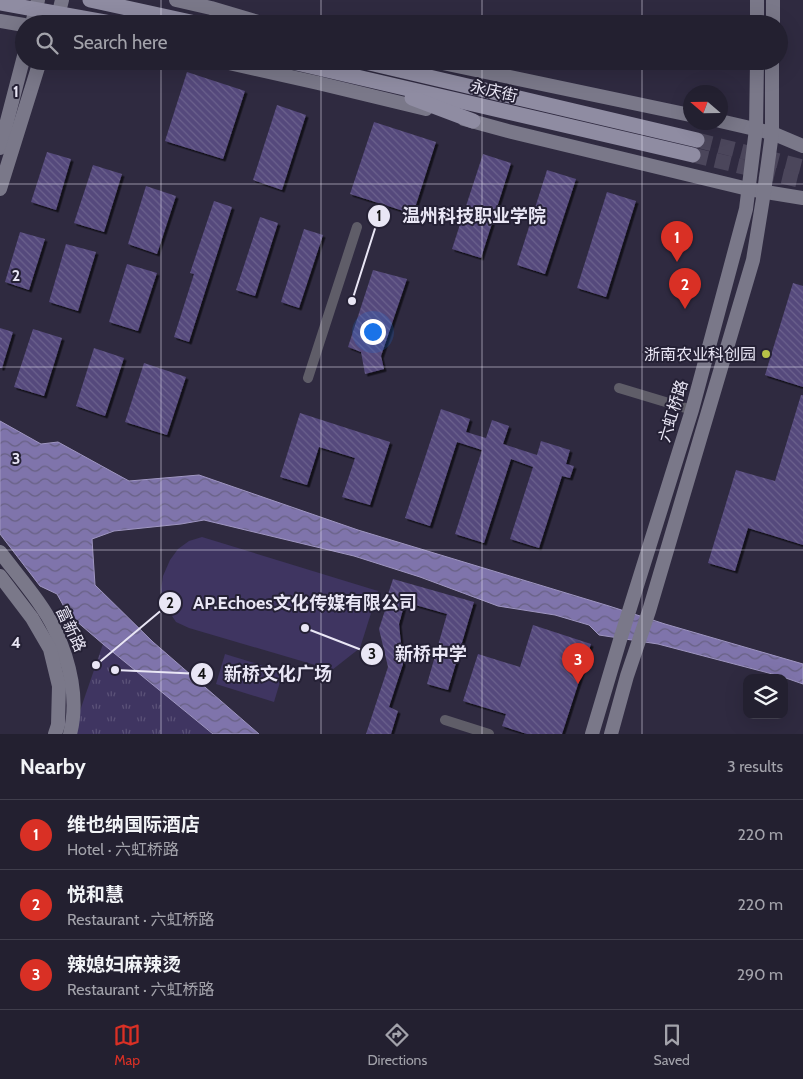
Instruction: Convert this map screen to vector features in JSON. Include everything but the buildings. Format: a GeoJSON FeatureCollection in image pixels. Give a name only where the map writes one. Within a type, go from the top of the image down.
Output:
{"type":"FeatureCollection","features":[{"type":"Feature","properties":{"kind":"main road"},"geometry":{"type":"LineString","coordinates":[[34,15],[38,0]]}},
{"type":"Feature","properties":{"kind":"main road"},"geometry":{"type":"LineString","coordinates":[[58,15],[62,0]]}},
{"type":"Feature","properties":{"kind":"main road"},"geometry":{"type":"LineString","coordinates":[[90,0],[159,15]]}},
{"type":"Feature","properties":{"kind":"main road"},"geometry":{"type":"LineString","coordinates":[[176,0],[235,15]]}},
{"type":"Feature","properties":{"kind":"main road"},"geometry":{"type":"LineString","coordinates":[[757,0],[757,15]]}},
{"type":"Feature","properties":{"kind":"main road"},"geometry":{"type":"LineString","coordinates":[[773,0],[773,15]]}},
{"type":"Feature","properties":{"kind":"main road"},"geometry":{"type":"LineString","coordinates":[[0,3],[66,15]]}},
{"type":"Feature","properties":{"kind":"main road"},"geometry":{"type":"LineString","coordinates":[[0,21],[15,24]]}},
{"type":"Feature","properties":{"kind":"main road"},"geometry":{"type":"LineString","coordinates":[[0,148],[20,70]]}},
{"type":"Feature","properties":{"kind":"main road"},"geometry":{"type":"LineString","coordinates":[[0,189],[37,70]]}},
{"type":"Feature","properties":{"kind":"main road"},"geometry":{"type":"LineString","coordinates":[[260,70],[418,106],[748,189],[803,198]]}},
{"type":"Feature","properties":{"kind":"main road","name":"永庆街"},"geometry":{"type":"LineString","coordinates":[[327,70],[695,147],[396,70]]}},
{"type":"Feature","properties":{"kind":"main road"},"geometry":{"type":"LineString","coordinates":[[476,70],[683,114]]}},
{"type":"Feature","properties":{"kind":"main road","name":"六虹桥路"},"geometry":{"type":"LineString","coordinates":[[592,734],[692,410],[746,209],[756,129],[757,70]]}},
{"type":"Feature","properties":{"kind":"main road","name":"六虹桥路"},"geometry":{"type":"LineString","coordinates":[[611,734],[753,260],[772,133],[772,70]]}},
{"type":"Feature","properties":{"kind":"main road"},"geometry":{"type":"LineString","coordinates":[[362,78],[473,121]]}},
{"type":"Feature","properties":{"kind":"main road"},"geometry":{"type":"LineString","coordinates":[[728,123],[772,133],[803,146]]}},
{"type":"Feature","properties":{"kind":"main road","name":"富新路"},"geometry":{"type":"LineString","coordinates":[[0,552],[55,629],[70,670],[74,702],[70,734]]}},
{"type":"Feature","properties":{"kind":"main road","name":"富新路"},"geometry":{"type":"LineString","coordinates":[[0,576],[32,618],[50,649],[59,686],[56,734]]}},
{"type":"Feature","properties":{"kind":"street"},"geometry":{"type":"LineString","coordinates":[[308,378],[357,227]]}},
{"type":"Feature","properties":{"kind":"street"},"geometry":{"type":"LineString","coordinates":[[619,388],[692,410]]}},
{"type":"Feature","properties":{"kind":"street"},"geometry":{"type":"LineString","coordinates":[[445,720],[489,734]]}},
{"type":"Feature","properties":{"kind":"green space"},"geometry":{"type":"Polygon","coordinates":[[[202,537],[378,591],[360,648],[332,670],[189,628],[176,622],[166,607],[161,590],[163,576],[170,560],[178,549],[189,541],[202,537]]]}},
{"type":"Feature","properties":{"kind":"green space"},"geometry":{"type":"Polygon","coordinates":[[[103,644],[213,734],[72,734],[103,644]]]}},
{"type":"Feature","properties":{"kind":"green space"},"geometry":{"type":"Polygon","coordinates":[[[225,654],[283,672],[274,702],[216,684],[225,654]]]}},
{"type":"Feature","properties":{"kind":"water"},"geometry":{"type":"Polygon","coordinates":[[[0,421],[41,444],[58,442],[129,481],[199,475],[358,530],[803,664],[803,684],[788,679],[788,674],[772,674],[658,644],[599,635],[589,625],[555,615],[498,606],[420,577],[354,556],[204,520],[114,531],[92,539],[95,585],[153,642],[259,734],[213,734],[68,614],[57,594],[40,586],[0,534],[0,421]]]}},
{"type":"Feature","properties":{"kind":"tunnel"},"geometry":{"type":"LineString","coordinates":[[697,140],[803,167]]}},
{"type":"Feature","properties":{"kind":"tunnel"},"geometry":{"type":"LineString","coordinates":[[693,155],[803,181]]}},
{"type":"Feature","properties":{"kind":"place","name":"维也纳国际酒店"},"geometry":{"type":"Point","coordinates":[677,262]}},
{"type":"Feature","properties":{"kind":"place","name":"温州科技职业学院"},"geometry":{"type":"Point","coordinates":[352,301]}},
{"type":"Feature","properties":{"kind":"place","name":"悦和慧"},"geometry":{"type":"Point","coordinates":[685,309]}},
{"type":"Feature","properties":{"kind":"place","name":"浙南农业科创园"},"geometry":{"type":"Point","coordinates":[766,354]}},
{"type":"Feature","properties":{"kind":"place","name":"新桥中学"},"geometry":{"type":"Point","coordinates":[305,628]}},
{"type":"Feature","properties":{"kind":"place","name":"AP.Echoes文化传媒有限公司"},"geometry":{"type":"Point","coordinates":[96,665]}},
{"type":"Feature","properties":{"kind":"place","name":"新桥文化广场"},"geometry":{"type":"Point","coordinates":[115,670]}},
{"type":"Feature","properties":{"kind":"place","name":"辣媳妇麻辣烫"},"geometry":{"type":"Point","coordinates":[578,684]}}]}
